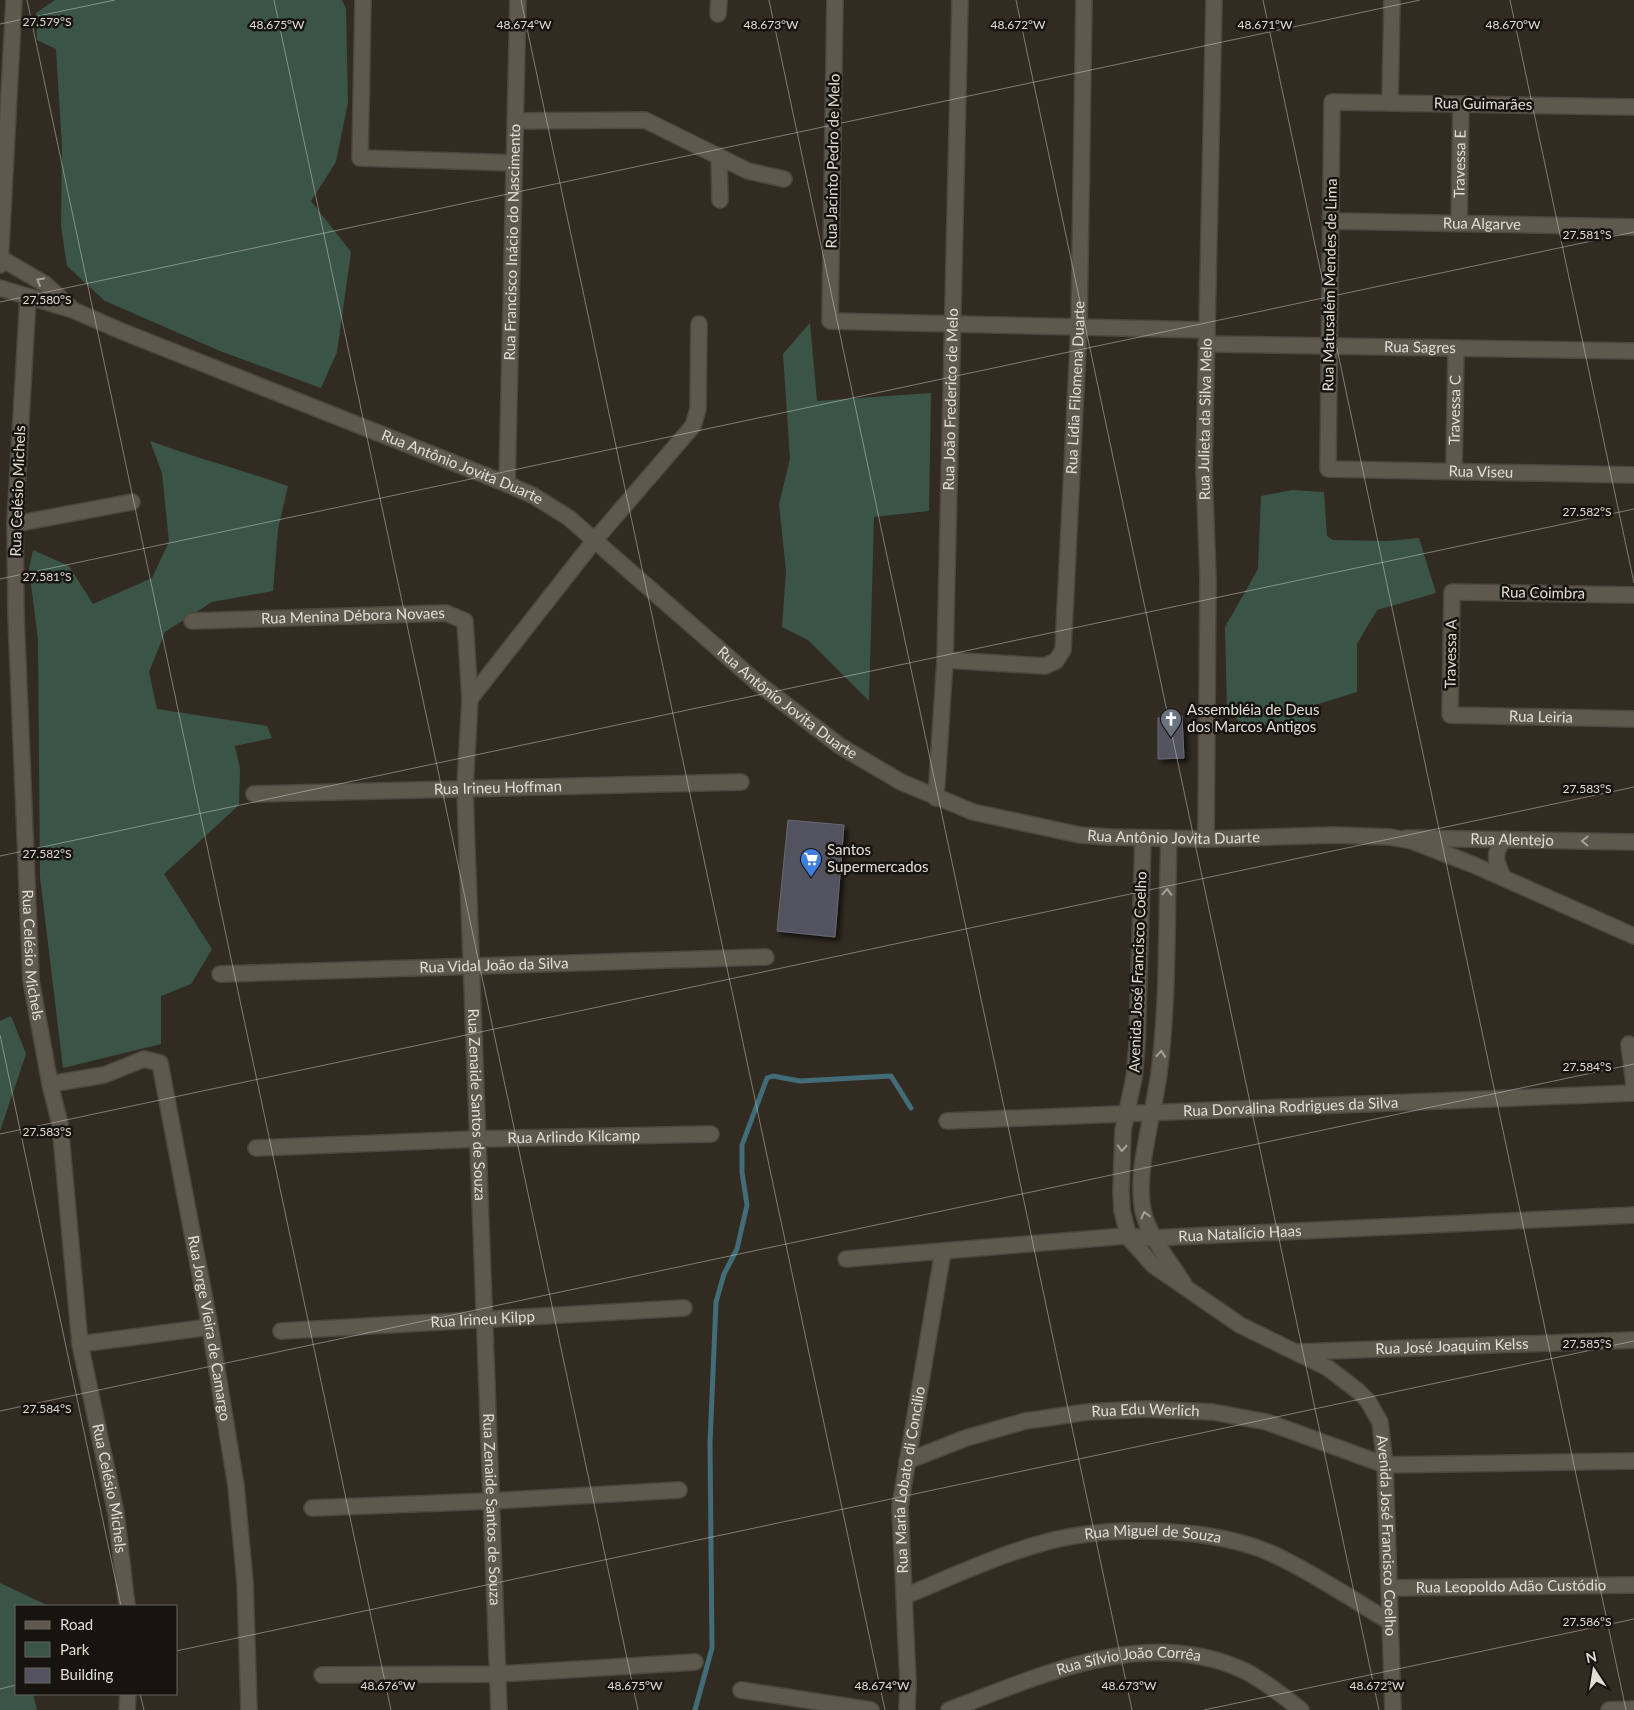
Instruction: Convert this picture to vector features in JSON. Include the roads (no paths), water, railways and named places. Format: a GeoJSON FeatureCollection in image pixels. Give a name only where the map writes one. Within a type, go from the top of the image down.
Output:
{"type":"FeatureCollection","features":[{"type":"Feature","properties":{"kind":"street"},"geometry":{"type":"LineString","coordinates":[[14,0],[1,262],[45,284],[73,310]]}},
{"type":"Feature","properties":{"kind":"street"},"geometry":{"type":"LineString","coordinates":[[363,0],[360,158],[514,163]]}},
{"type":"Feature","properties":{"kind":"street","name":"Rua Francisco Inácio do Nascimento"},"geometry":{"type":"LineString","coordinates":[[507,484],[518,0]]}},
{"type":"Feature","properties":{"kind":"street","name":"Rua Jacinto Pedro de Melo"},"geometry":{"type":"LineString","coordinates":[[830,321],[835,0]]}},
{"type":"Feature","properties":{"kind":"street","name":"Rua João Frederico de Melo"},"geometry":{"type":"LineString","coordinates":[[936,798],[945,660],[960,0]]}},
{"type":"Feature","properties":{"kind":"street","name":"Rua Lídia Filomena Duarte"},"geometry":{"type":"LineString","coordinates":[[945,660],[1045,666],[1056,660],[1063,650],[1079,327],[1084,0]]}},
{"type":"Feature","properties":{"kind":"street","name":"Rua Julieta da Silva Melo"},"geometry":{"type":"LineString","coordinates":[[1206,839],[1208,579],[1204,469],[1214,0]]}},
{"type":"Feature","properties":{"kind":"street"},"geometry":{"type":"LineString","coordinates":[[1390,103],[1392,0]]}},
{"type":"Feature","properties":{"kind":"street","name":"Rua Guimarães"},"geometry":{"type":"LineString","coordinates":[[1332,102],[1634,107]]}},
{"type":"Feature","properties":{"kind":"street","name":"Rua Matusalém Mendes de Lima"},"geometry":{"type":"LineString","coordinates":[[1328,469],[1332,102]]}},
{"type":"Feature","properties":{"kind":"street","name":"Travessa E"},"geometry":{"type":"LineString","coordinates":[[1459,223],[1461,104]]}},
{"type":"Feature","properties":{"kind":"street"},"geometry":{"type":"LineString","coordinates":[[516,121],[645,120],[748,171],[784,179]]}},
{"type":"Feature","properties":{"kind":"street"},"geometry":{"type":"LineString","coordinates":[[719,157],[720,200]]}},
{"type":"Feature","properties":{"kind":"street","name":"Rua Algarve"},"geometry":{"type":"LineString","coordinates":[[1331,221],[1634,227]]}},
{"type":"Feature","properties":{"kind":"street","name":"Rua Antônio Jovita Duarte"},"geometry":{"type":"LineString","coordinates":[[0,288],[73,310],[507,484],[551,506],[569,518],[760,685],[840,746],[900,782],[936,798],[973,812],[1080,835],[1206,839],[1334,835],[1390,837],[1430,848],[1503,877],[1634,936]]}},
{"type":"Feature","properties":{"kind":"street","name":"Rua Celésio Michels"},"geometry":{"type":"LineString","coordinates":[[28,297],[14,524],[30,952],[37,1014],[50,1084],[60,1124],[80,1344],[116,1513],[127,1605]]}},
{"type":"Feature","properties":{"kind":"street","name":"Rua Sagres"},"geometry":{"type":"LineString","coordinates":[[830,321],[1079,327],[1329,346],[1634,352]]}},
{"type":"Feature","properties":{"kind":"street"},"geometry":{"type":"LineString","coordinates":[[470,699],[594,541],[693,426],[698,409],[699,324]]}},
{"type":"Feature","properties":{"kind":"street","name":"Travessa C"},"geometry":{"type":"LineString","coordinates":[[1454,471],[1456,348]]}},
{"type":"Feature","properties":{"kind":"street","name":"Rua Viseu"},"geometry":{"type":"LineString","coordinates":[[1328,469],[1634,474]]}},
{"type":"Feature","properties":{"kind":"street"},"geometry":{"type":"LineString","coordinates":[[14,524],[132,502]]}},
{"type":"Feature","properties":{"kind":"street","name":"Rua Coimbra"},"geometry":{"type":"LineString","coordinates":[[1452,592],[1634,595]]}},
{"type":"Feature","properties":{"kind":"street","name":"Travessa A"},"geometry":{"type":"LineString","coordinates":[[1450,715],[1452,592]]}},
{"type":"Feature","properties":{"kind":"street","name":"Rua Menina Débora Novaes"},"geometry":{"type":"LineString","coordinates":[[192,621],[446,613],[465,621],[470,699]]}},
{"type":"Feature","properties":{"kind":"street","name":"Rua Zenaide Santos de Souza"},"geometry":{"type":"LineString","coordinates":[[470,699],[465,787],[499,1710]]}},
{"type":"Feature","properties":{"kind":"street","name":"Rua Leiria"},"geometry":{"type":"LineString","coordinates":[[1450,715],[1634,719]]}},
{"type":"Feature","properties":{"kind":"street","name":"Rua Irineu Hoffman"},"geometry":{"type":"LineString","coordinates":[[254,794],[465,787],[741,782]]}},
{"type":"Feature","properties":{"kind":"street","name":"Rua Alentejo"},"geometry":{"type":"LineString","coordinates":[[1390,837],[1634,842]]}},
{"type":"Feature","properties":{"kind":"street","name":"Avenida José Francisco Coelho"},"geometry":{"type":"LineString","coordinates":[[1143,838],[1138,1045],[1134,1078],[1122,1130],[1120,1192],[1128,1236],[1153,1265],[1186,1288],[1240,1324],[1298,1352],[1344,1379],[1368,1400],[1380,1422],[1385,1466],[1393,1710]]}},
{"type":"Feature","properties":{"kind":"street","name":"Avenida José Francisco Coelho"},"geometry":{"type":"LineString","coordinates":[[1169,838],[1162,1036],[1152,1112],[1147,1132],[1142,1187],[1143,1212],[1155,1238],[1186,1288]]}},
{"type":"Feature","properties":{"kind":"street"},"geometry":{"type":"LineString","coordinates":[[1503,877],[1496,858],[1499,846],[1505,839]]}},
{"type":"Feature","properties":{"kind":"street","name":"Rua Vidal João da Silva"},"geometry":{"type":"LineString","coordinates":[[220,974],[766,957]]}},
{"type":"Feature","properties":{"kind":"street"},"geometry":{"type":"LineString","coordinates":[[1629,1044],[1634,1085]]}},
{"type":"Feature","properties":{"kind":"street","name":"Rua Jorge Vieira de Camargo"},"geometry":{"type":"LineString","coordinates":[[50,1084],[104,1075],[144,1059],[160,1063],[210,1327],[236,1486],[245,1582],[249,1710]]}},
{"type":"Feature","properties":{"kind":"street","name":"Rua Dorvalina Rodrigues da Silva"},"geometry":{"type":"LineString","coordinates":[[947,1120],[1634,1092]]}},
{"type":"Feature","properties":{"kind":"street","name":"Rua Arlindo Kilcamp"},"geometry":{"type":"LineString","coordinates":[[256,1148],[478,1139],[710,1134]]}},
{"type":"Feature","properties":{"kind":"street","name":"Rua Natalício Haas"},"geometry":{"type":"LineString","coordinates":[[846,1258],[1128,1236],[1155,1238],[1634,1215]]}},
{"type":"Feature","properties":{"kind":"street","name":"Rua Maria Lobato di Concilio"},"geometry":{"type":"LineString","coordinates":[[907,1710],[905,1596],[900,1506],[943,1251]]}},
{"type":"Feature","properties":{"kind":"street","name":"Rua Irineu Kilpp"},"geometry":{"type":"LineString","coordinates":[[281,1332],[684,1308]]}},
{"type":"Feature","properties":{"kind":"street"},"geometry":{"type":"LineString","coordinates":[[80,1344],[210,1327]]}},
{"type":"Feature","properties":{"kind":"street","name":"Rua José Joaquim Kelss"},"geometry":{"type":"LineString","coordinates":[[1298,1352],[1634,1340]]}},
{"type":"Feature","properties":{"kind":"street","name":"Rua Edu Werlich"},"geometry":{"type":"LineString","coordinates":[[907,1461],[966,1438],[1025,1421],[1088,1412],[1146,1409],[1213,1412],[1267,1422],[1385,1466]]}},
{"type":"Feature","properties":{"kind":"street"},"geometry":{"type":"LineString","coordinates":[[1385,1466],[1634,1461]]}},
{"type":"Feature","properties":{"kind":"street"},"geometry":{"type":"LineString","coordinates":[[312,1508],[491,1501],[679,1490]]}},
{"type":"Feature","properties":{"kind":"street","name":"Rua Miguel de Souza"},"geometry":{"type":"LineString","coordinates":[[905,1596],[1011,1553],[1059,1539],[1107,1533],[1169,1532],[1244,1543],[1275,1555],[1390,1622]]}},
{"type":"Feature","properties":{"kind":"street","name":"Rua Leopoldo Adão Custódio"},"geometry":{"type":"LineString","coordinates":[[1389,1588],[1634,1585]]}},
{"type":"Feature","properties":{"kind":"street","name":"Rua Sílvio João Corrêa"},"geometry":{"type":"LineString","coordinates":[[949,1710],[1079,1663],[1150,1653],[1188,1655],[1222,1662],[1246,1672],[1269,1685],[1301,1710]]}},
{"type":"Feature","properties":{"kind":"street"},"geometry":{"type":"LineString","coordinates":[[322,1675],[499,1674],[694,1662]]}},
{"type":"Feature","properties":{"kind":"street"},"geometry":{"type":"LineString","coordinates":[[741,1690],[872,1710]]}},
{"type":"Feature","properties":{"kind":"street"},"geometry":{"type":"LineString","coordinates":[[127,1710],[128,1695]]}},
{"type":"Feature","properties":{"kind":"street"},"geometry":{"type":"LineString","coordinates":[[1609,1710],[1634,1709]]}},
{"type":"Feature","properties":{"kind":"waterway"},"geometry":{"type":"LineString","coordinates":[[695,1710],[712,1648],[710,1443],[716,1302],[724,1274],[737,1249],[747,1205],[742,1172],[742,1145],[767,1078],[773,1076],[800,1081],[891,1076],[911,1108]]}},
{"type":"Feature","properties":{"kind":"place","name":"Assembléia de Deus dos Marcos Antigos"},"geometry":{"type":"Point","coordinates":[1171,738]}},
{"type":"Feature","properties":{"kind":"place","name":"Santos Supermercados"},"geometry":{"type":"Point","coordinates":[811,878]}}]}
